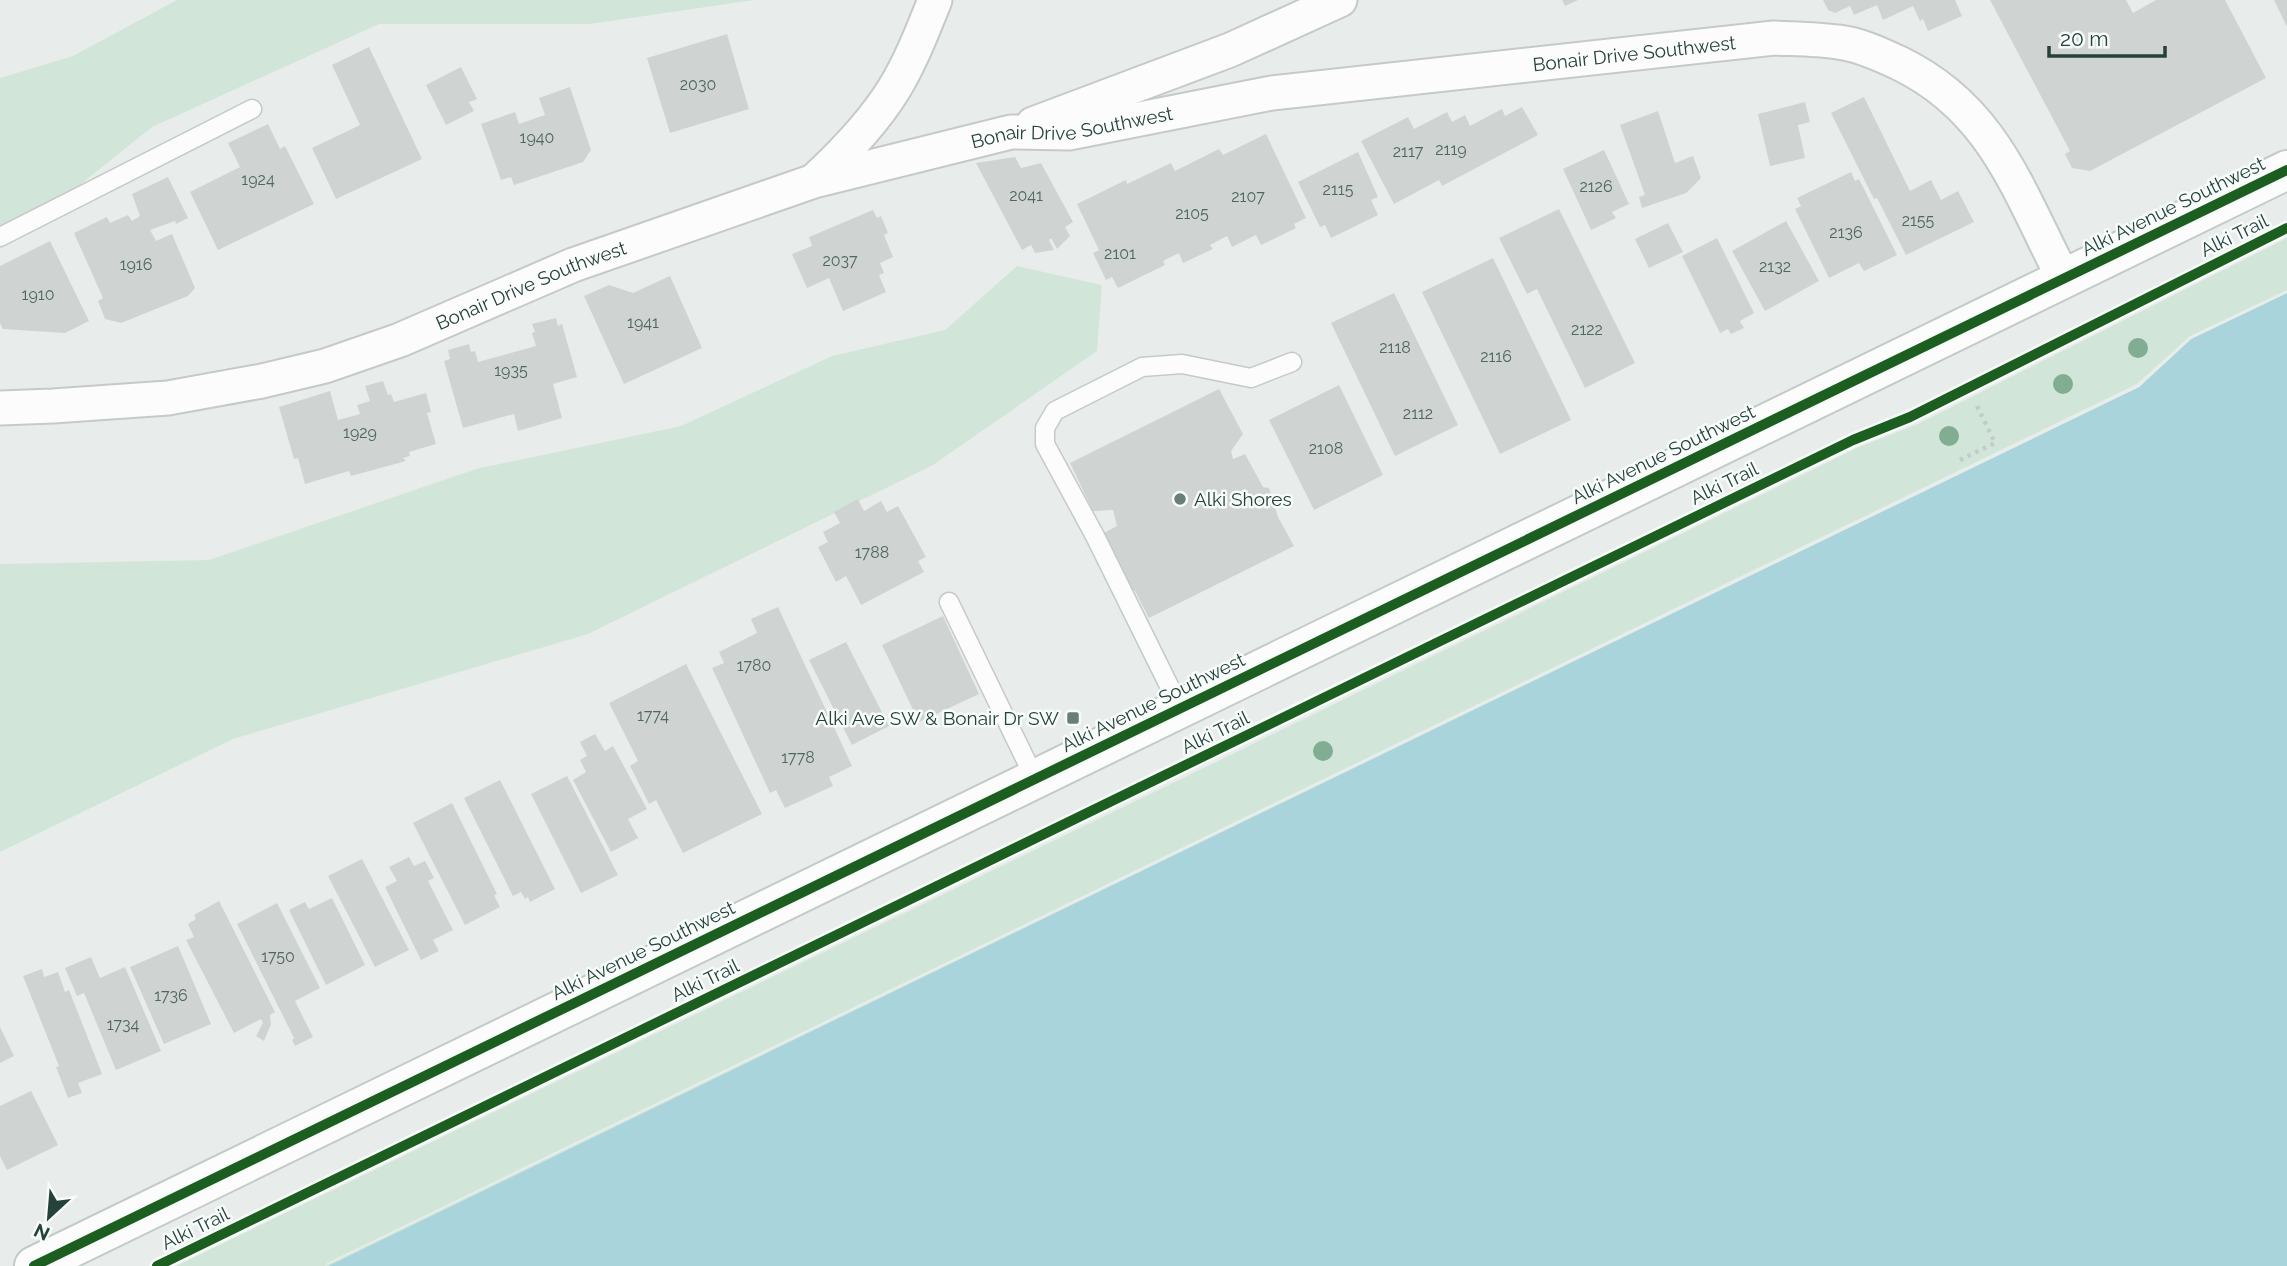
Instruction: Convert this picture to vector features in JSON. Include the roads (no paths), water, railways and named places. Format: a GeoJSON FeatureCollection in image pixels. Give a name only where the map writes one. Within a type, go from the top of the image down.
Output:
{"type":"FeatureCollection","features":[{"type":"Feature","properties":{"kind":"main road","name":"Alki Avenue Southwest"},"geometry":{"type":"LineString","coordinates":[[34,1266],[2287,170]]}},
{"type":"Feature","properties":{"kind":"street"},"geometry":{"type":"LineString","coordinates":[[814,181],[852,146],[894,90],[935,0]]}},
{"type":"Feature","properties":{"kind":"street"},"geometry":{"type":"LineString","coordinates":[[1011,132],[1230,50],[1339,0]]}},
{"type":"Feature","properties":{"kind":"street","name":"Bonair Drive Southwest"},"geometry":{"type":"LineString","coordinates":[[0,408],[168,398],[262,381],[325,366],[400,340],[573,265],[814,181],[1011,132],[1069,133],[1272,93],[1774,38],[1840,42],[1881,55],[1925,76],[1959,103],[1985,131],[2006,166],[2064,279]]}},
{"type":"Feature","properties":{"kind":"lane"},"geometry":{"type":"LineString","coordinates":[[0,237],[252,109]]}},
{"type":"Feature","properties":{"kind":"lane"},"geometry":{"type":"LineString","coordinates":[[1180,708],[1095,536],[1045,444],[1045,428],[1055,411],[1142,367],[1182,364],[1251,378],[1292,362]]}},
{"type":"Feature","properties":{"kind":"lane"},"geometry":{"type":"LineString","coordinates":[[949,602],[1035,779]]}},
{"type":"Feature","properties":{"kind":"water"},"geometry":{"type":"Polygon","coordinates":[[[2287,293],[2287,1266],[328,1266],[2139,387],[2191,339],[2287,293]]]}},
{"type":"Feature","properties":{"kind":"place","name":"Alki Shores"},"geometry":{"type":"Point","coordinates":[1180,499]}},
{"type":"Feature","properties":{"kind":"place","name":"Alki Ave SW & Bonair Dr SW"},"geometry":{"type":"Point","coordinates":[1073,718]}}]}
